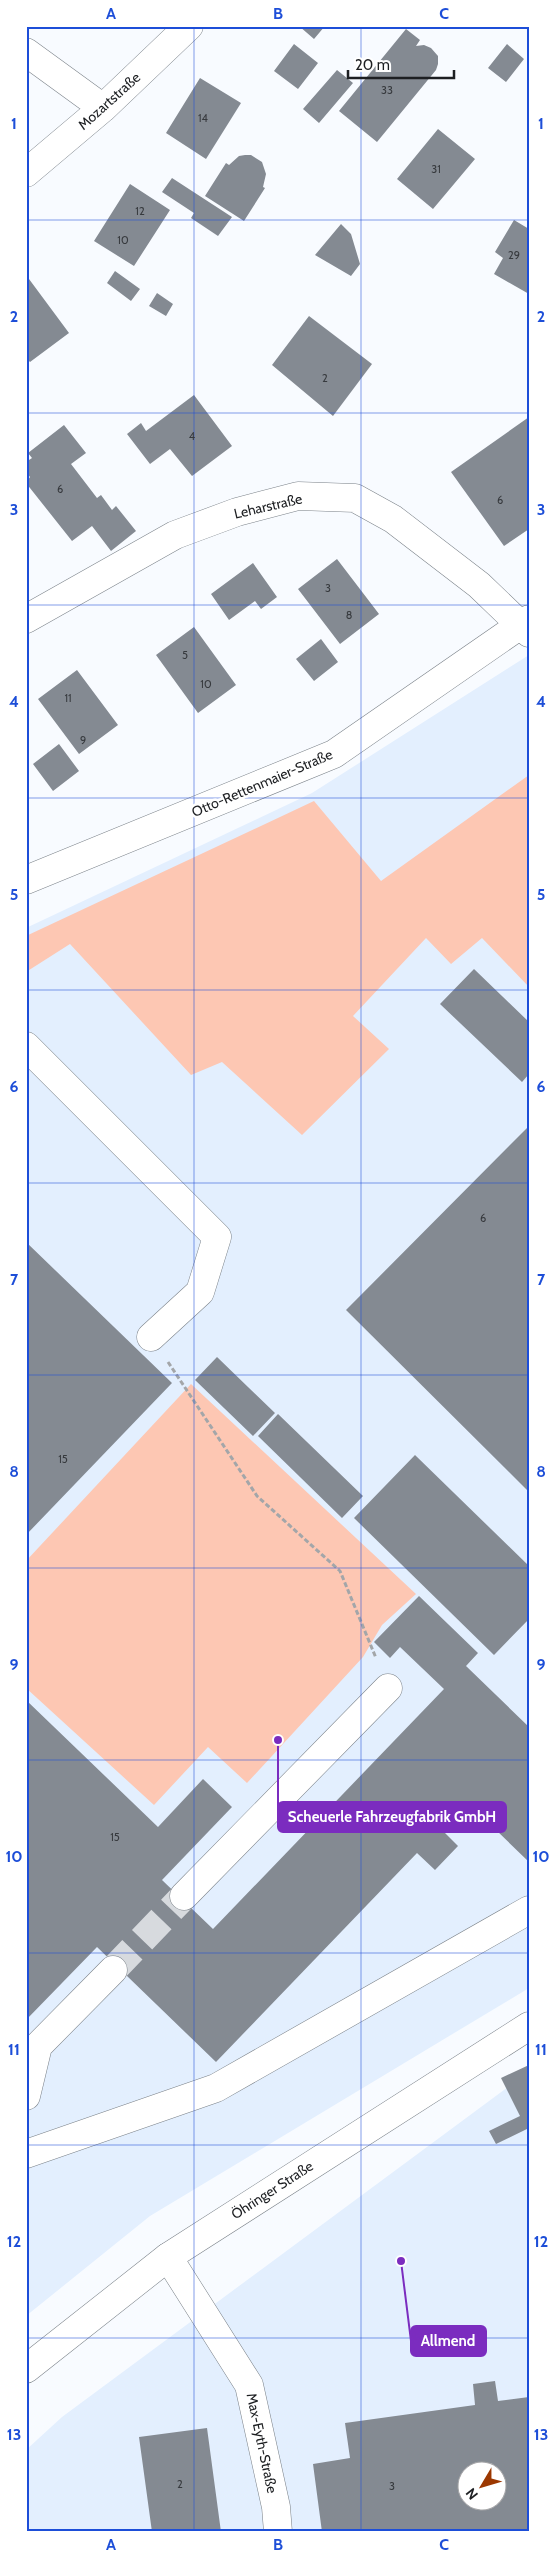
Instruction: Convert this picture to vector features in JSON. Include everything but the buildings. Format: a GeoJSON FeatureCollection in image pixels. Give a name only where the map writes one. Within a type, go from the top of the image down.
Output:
{"type":"FeatureCollection","features":[{"type":"Feature","properties":{"kind":"street","name":"Mozartstraße"},"geometry":{"type":"LineString","coordinates":[[26,173],[103,108],[189,26]]}},
{"type":"Feature","properties":{"kind":"street"},"geometry":{"type":"LineString","coordinates":[[26,52],[103,108]]}},
{"type":"Feature","properties":{"kind":"street","name":"Leharstraße"},"geometry":{"type":"LineString","coordinates":[[26,619],[175,534],[238,512],[298,496],[355,498],[393,519],[526,625]]}},
{"type":"Feature","properties":{"kind":"street","name":"Otto-Rettenmaier-Straße"},"geometry":{"type":"LineString","coordinates":[[26,880],[334,754],[526,625]]}},
{"type":"Feature","properties":{"kind":"street"},"geometry":{"type":"LineString","coordinates":[[26,1046],[217,1237],[200,1292],[151,1337]]}},
{"type":"Feature","properties":{"kind":"street"},"geometry":{"type":"LineString","coordinates":[[184,1896],[388,1688]]}},
{"type":"Feature","properties":{"kind":"street"},"geometry":{"type":"LineString","coordinates":[[26,2154],[216,2088],[529,1910]]}},
{"type":"Feature","properties":{"kind":"street"},"geometry":{"type":"LineString","coordinates":[[26,2096],[38,2046],[113,1970]]}},
{"type":"Feature","properties":{"kind":"street","name":"Öhringer Straße"},"geometry":{"type":"LineString","coordinates":[[26,2369],[168,2257],[529,2026]]}},
{"type":"Feature","properties":{"kind":"street","name":"Max-Eyth-Straße"},"geometry":{"type":"LineString","coordinates":[[168,2257],[249,2386],[276,2508],[278,2532]]}},
{"type":"Feature","properties":{"kind":"path"},"geometry":{"type":"LineString","coordinates":[[151,1337],[257,1496],[340,1571],[388,1688]]}},
{"type":"Feature","properties":{"kind":"shaded area"},"geometry":{"type":"Polygon","coordinates":[[[529,655],[529,1988],[150,2216],[26,2316],[26,928],[312,793],[529,655]]]}},
{"type":"Feature","properties":{"kind":"shaded area"},"geometry":{"type":"Polygon","coordinates":[[[529,775],[529,987],[482,938],[451,964],[426,938],[353,1016],[389,1049],[302,1135],[222,1062],[191,1075],[70,944],[26,972],[26,936],[314,801],[381,881],[529,775]]]}},
{"type":"Feature","properties":{"kind":"shaded area"},"geometry":{"type":"Polygon","coordinates":[[[191,1384],[416,1594],[382,1625],[363,1657],[247,1783],[208,1747],[154,1805],[26,1688],[26,1561],[191,1384]]]}},
{"type":"Feature","properties":{"kind":"shaded area"},"geometry":{"type":"Polygon","coordinates":[[[508,2087],[529,2105],[529,2532],[26,2532],[26,2450],[62,2417],[508,2087]]]}},
{"type":"Feature","properties":{"kind":"tunnel"},"geometry":{"type":"LineString","coordinates":[[113,1970],[184,1896]]}},
{"type":"Feature","properties":{"kind":"place","name":"Scheuerle Fahrzeugfabrik GmbH"},"geometry":{"type":"Point","coordinates":[278,1740]}},
{"type":"Feature","properties":{"kind":"place","name":"Allmend"},"geometry":{"type":"Point","coordinates":[401,2261]}}]}
